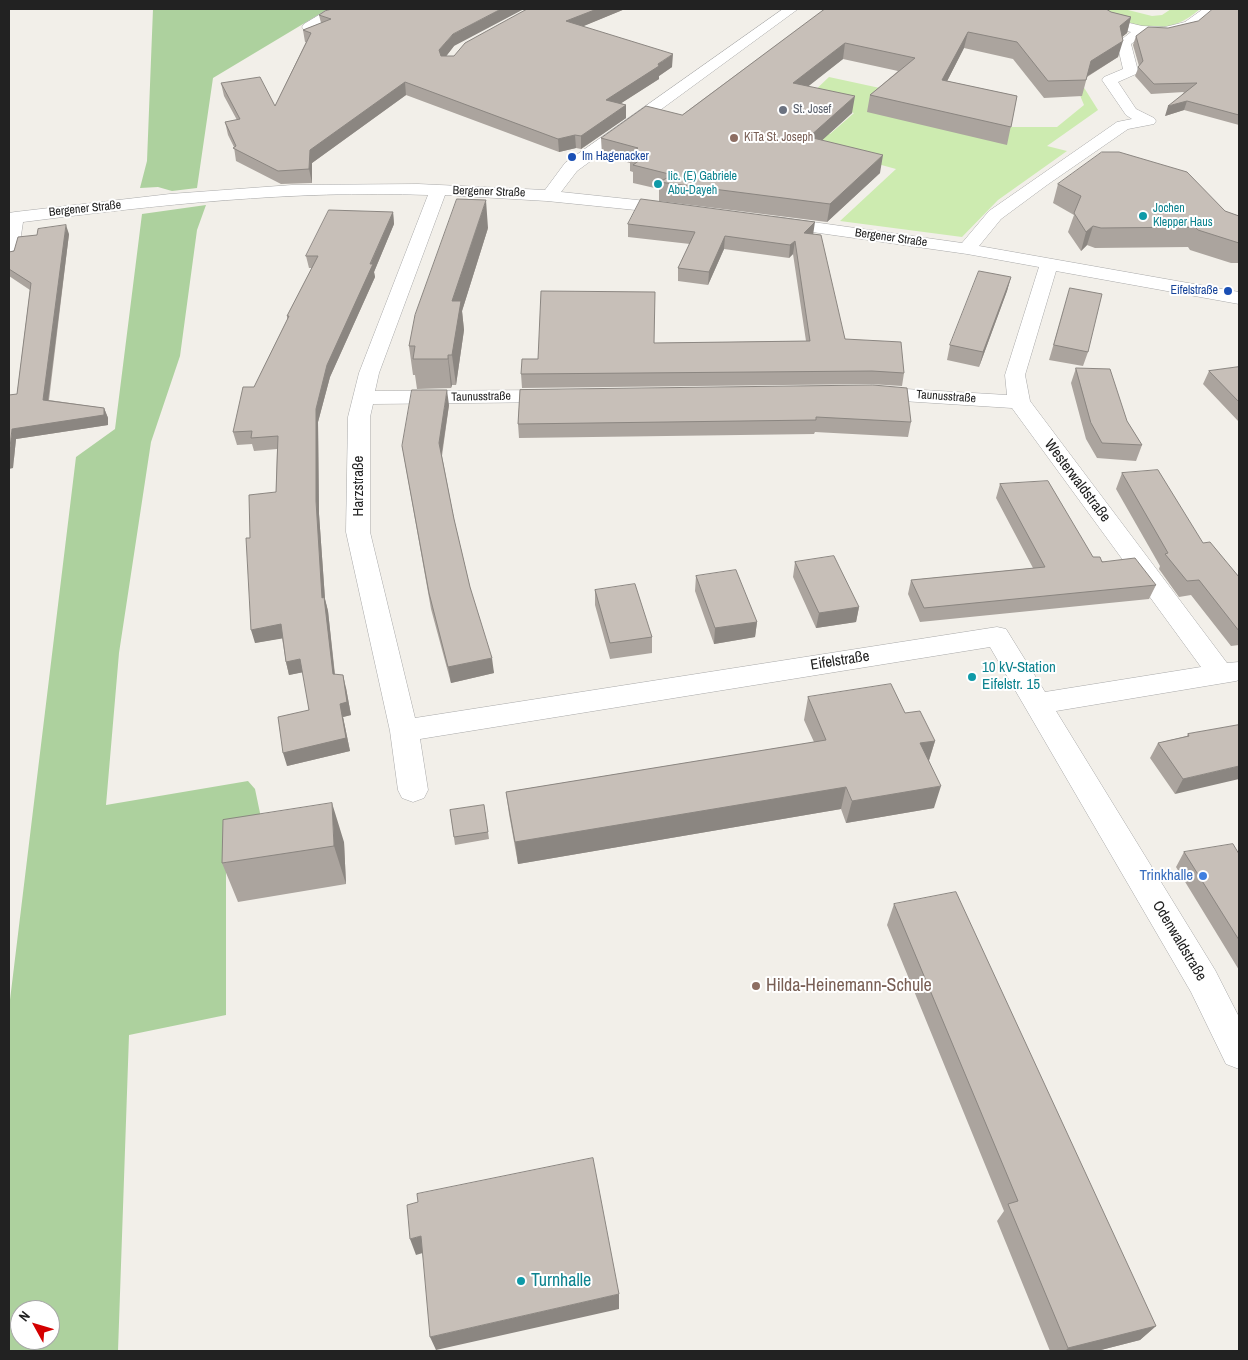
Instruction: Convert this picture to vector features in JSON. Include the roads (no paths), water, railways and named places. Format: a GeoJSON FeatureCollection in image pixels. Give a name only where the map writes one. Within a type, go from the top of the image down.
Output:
{"type":"FeatureCollection","features":[{"type":"Feature","properties":{"kind":"street"},"geometry":{"type":"LineString","coordinates":[[309,27],[338,9]]}},
{"type":"Feature","properties":{"kind":"street"},"geometry":{"type":"LineString","coordinates":[[550,195],[571,167],[791,9]]}},
{"type":"Feature","properties":{"kind":"street"},"geometry":{"type":"LineString","coordinates":[[1089,9],[1112,23],[1142,30],[1165,31],[1190,26],[1212,9]]}},
{"type":"Feature","properties":{"kind":"street"},"geometry":{"type":"LineString","coordinates":[[967,249],[995,215],[1041,180],[1123,125],[1148,121],[1131,112],[1109,80],[1131,71],[1124,43],[1142,30]]}},
{"type":"Feature","properties":{"kind":"street","name":"Bergener Straße"},"geometry":{"type":"LineString","coordinates":[[12,217],[243,194],[331,189],[438,190],[550,195],[600,199],[695,212]]}},
{"type":"Feature","properties":{"kind":"street","name":"Harzstraße"},"geometry":{"type":"LineString","coordinates":[[413,790],[404,731],[358,532],[359,417],[368,373],[438,190]]}},
{"type":"Feature","properties":{"kind":"street"},"geometry":{"type":"LineString","coordinates":[[9,255],[12,217]]}},
{"type":"Feature","properties":{"kind":"street","name":"Bergener Straße"},"geometry":{"type":"LineString","coordinates":[[758,220],[967,249],[1239,298]]}},
{"type":"Feature","properties":{"kind":"street","name":"Westerwaldstraße"},"geometry":{"type":"LineString","coordinates":[[1049,264],[1015,375],[1019,402],[1230,672]]}},
{"type":"Feature","properties":{"kind":"street","name":"Taunusstraße"},"geometry":{"type":"LineString","coordinates":[[850,393],[1019,402]]}},
{"type":"Feature","properties":{"kind":"street","name":"Taunusstraße"},"geometry":{"type":"LineString","coordinates":[[363,398],[576,396]]}},
{"type":"Feature","properties":{"kind":"street","name":"Eifelstraße"},"geometry":{"type":"LineString","coordinates":[[404,731],[996,636],[1037,704]]}},
{"type":"Feature","properties":{"kind":"street"},"geometry":{"type":"LineString","coordinates":[[1037,704],[1230,672]]}},
{"type":"Feature","properties":{"kind":"street","name":"Odenwaldstraße"},"geometry":{"type":"LineString","coordinates":[[1037,704],[1203,981],[1239,1052]]}},
{"type":"Feature","properties":{"kind":"place","name":"St. Josef"},"geometry":{"type":"Point","coordinates":[783,110]}},
{"type":"Feature","properties":{"kind":"place","name":"KiTa St. Joseph"},"geometry":{"type":"Point","coordinates":[734,138]}},
{"type":"Feature","properties":{"kind":"place","name":"Im Hagenacker"},"geometry":{"type":"Point","coordinates":[572,157]}},
{"type":"Feature","properties":{"kind":"place","name":"lic. (E) Gabriele Abu-Dayeh"},"geometry":{"type":"Point","coordinates":[658,184]}},
{"type":"Feature","properties":{"kind":"place","name":"Jochen Klepper Haus"},"geometry":{"type":"Point","coordinates":[1143,216]}},
{"type":"Feature","properties":{"kind":"place","name":"Eifelstraße"},"geometry":{"type":"Point","coordinates":[1228,291]}},
{"type":"Feature","properties":{"kind":"place","name":"10 kV-Station Eifelstr. 15"},"geometry":{"type":"Point","coordinates":[972,677]}},
{"type":"Feature","properties":{"kind":"place","name":"Trinkhalle"},"geometry":{"type":"Point","coordinates":[1203,876]}},
{"type":"Feature","properties":{"kind":"place","name":"Hilda-Heinemann-Schule"},"geometry":{"type":"Point","coordinates":[756,986]}},
{"type":"Feature","properties":{"kind":"place","name":"Turnhalle"},"geometry":{"type":"Point","coordinates":[521,1281]}}]}
